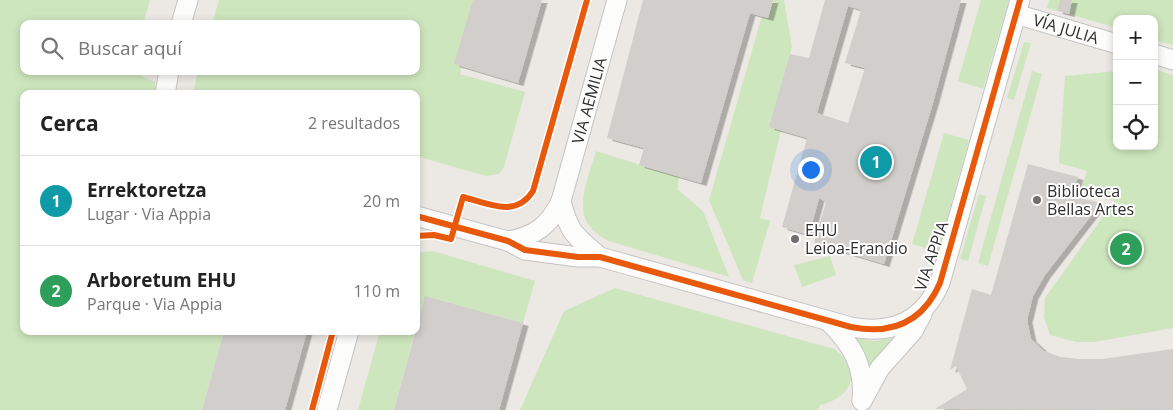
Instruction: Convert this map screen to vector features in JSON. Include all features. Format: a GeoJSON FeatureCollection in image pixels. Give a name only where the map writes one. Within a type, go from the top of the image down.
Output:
{"type":"FeatureCollection","features":[{"type":"Feature","properties":{"kind":"street"},"geometry":{"type":"LineString","coordinates":[[183,20],[188,0]]}},
{"type":"Feature","properties":{"kind":"street","name":"VIA AEMILIA"},"geometry":{"type":"LineString","coordinates":[[508,241],[534,233],[544,226],[553,217],[561,201],[617,0]]}},
{"type":"Feature","properties":{"kind":"street","name":"VÍA JULIA"},"geometry":{"type":"LineString","coordinates":[[1018,7],[1113,43]]}},
{"type":"Feature","properties":{"kind":"street","name":"VIA APPIA"},"geometry":{"type":"LineString","coordinates":[[600,257],[863,329],[887,329],[910,320],[927,306],[940,283],[1018,7]]}},
{"type":"Feature","properties":{"kind":"street"},"geometry":{"type":"LineString","coordinates":[[1158,55],[1173,60]]}},
{"type":"Feature","properties":{"kind":"street"},"geometry":{"type":"LineString","coordinates":[[166,90],[168,75]]}},
{"type":"Feature","properties":{"kind":"street","name":"VIA AEMILIA"},"geometry":{"type":"LineString","coordinates":[[561,201],[567,226],[600,257]]}},
{"type":"Feature","properties":{"kind":"street"},"geometry":{"type":"LineString","coordinates":[[420,217],[508,241],[525,250],[578,257],[600,257]]}},
{"type":"Feature","properties":{"kind":"street"},"geometry":{"type":"LineString","coordinates":[[861,406],[880,368],[913,331],[927,306]]}},
{"type":"Feature","properties":{"kind":"street"},"geometry":{"type":"LineString","coordinates":[[827,320],[844,336],[855,354],[864,382],[861,406]]}},
{"type":"Feature","properties":{"kind":"street"},"geometry":{"type":"LineString","coordinates":[[327,410],[348,335]]}},
{"type":"Feature","properties":{"kind":"green space"},"geometry":{"type":"Polygon","coordinates":[[[0,0],[150,0],[144,20],[20,20],[20,75],[139,75],[155,82],[155,90],[20,90],[20,335],[223,335],[202,410],[0,410],[0,0]]]}},
{"type":"Feature","properties":{"kind":"green space"},"geometry":{"type":"Polygon","coordinates":[[[219,0],[480,0],[460,74],[525,92],[504,167],[499,174],[486,176],[420,157],[420,90],[194,90],[197,75],[420,75],[420,20],[213,20],[219,0]]]}},
{"type":"Feature","properties":{"kind":"green space"},"geometry":{"type":"Polygon","coordinates":[[[773,0],[784,0],[792,47],[770,127],[781,130],[760,218],[770,221],[752,283],[743,280],[709,200],[762,16],[769,17],[773,0]]]}},
{"type":"Feature","properties":{"kind":"green space"},"geometry":{"type":"Polygon","coordinates":[[[981,0],[1009,0],[983,89],[958,81],[981,0]]]}},
{"type":"Feature","properties":{"kind":"green space"},"geometry":{"type":"Polygon","coordinates":[[[1049,0],[1060,0],[1057,11],[1047,8],[1049,0]]]}},
{"type":"Feature","properties":{"kind":"green space"},"geometry":{"type":"Polygon","coordinates":[[[1072,0],[1173,0],[1173,45],[1158,41],[1158,15],[1113,15],[1113,27],[1069,14],[1072,0]]]}},
{"type":"Feature","properties":{"kind":"green space"},"geometry":{"type":"Polygon","coordinates":[[[1024,42],[1031,43],[1014,100],[1007,98],[1024,42]]]}},
{"type":"Feature","properties":{"kind":"green space"},"geometry":{"type":"Polygon","coordinates":[[[1158,70],[1173,75],[1173,328],[1095,342],[1076,342],[1050,335],[1044,317],[1045,298],[1114,201],[1081,191],[1087,171],[1059,163],[1065,76],[1113,71],[1113,150],[1158,150],[1158,70]]]}},
{"type":"Feature","properties":{"kind":"green space"},"geometry":{"type":"Polygon","coordinates":[[[1032,71],[1042,74],[988,266],[978,263],[1032,71]]]}},
{"type":"Feature","properties":{"kind":"green space"},"geometry":{"type":"Polygon","coordinates":[[[944,133],[969,140],[938,252],[912,244],[944,133]]]}},
{"type":"Feature","properties":{"kind":"green space"},"geometry":{"type":"Polygon","coordinates":[[[596,151],[679,177],[677,189],[703,211],[729,277],[609,241],[596,233],[588,223],[584,213],[583,202],[596,151]]]}},
{"type":"Feature","properties":{"kind":"green space"},"geometry":{"type":"Polygon","coordinates":[[[979,194],[986,196],[968,261],[960,259],[979,194]]]}},
{"type":"Feature","properties":{"kind":"green space"},"geometry":{"type":"Polygon","coordinates":[[[433,251],[535,281],[523,323],[425,296],[420,314],[420,253],[433,251]]]}},
{"type":"Feature","properties":{"kind":"green space"},"geometry":{"type":"Polygon","coordinates":[[[830,256],[836,275],[802,287],[794,265],[830,256]]]}},
{"type":"Feature","properties":{"kind":"green space"},"geometry":{"type":"Polygon","coordinates":[[[615,288],[834,349],[849,366],[850,382],[840,396],[820,405],[818,410],[520,410],[564,311],[615,288]]]}},
{"type":"Feature","properties":{"kind":"green space"},"geometry":{"type":"Polygon","coordinates":[[[379,335],[414,335],[394,410],[358,410],[379,335]]]}},
{"type":"Feature","properties":{"kind":"green space"},"geometry":{"type":"Polygon","coordinates":[[[847,336],[873,341],[901,337],[868,381],[866,357],[847,336]]]}},
{"type":"Feature","properties":{"kind":"building"},"geometry":{"type":"Polygon","coordinates":[[[473,0],[542,0],[518,83],[454,64],[473,0]]]}},
{"type":"Feature","properties":{"kind":"building"},"geometry":{"type":"Polygon","coordinates":[[[643,0],[773,0],[768,18],[750,13],[701,183],[639,165],[644,148],[607,138],[643,0]]]}},
{"type":"Feature","properties":{"kind":"building"},"geometry":{"type":"Polygon","coordinates":[[[825,0],[961,0],[933,103],[884,264],[814,243],[826,202],[819,198],[809,235],[782,227],[807,138],[769,127],[790,54],[809,58],[825,0]],[[848,6],[817,113],[848,123],[865,68],[845,63],[861,10],[848,6]]]}},
{"type":"Feature","properties":{"kind":"building"},"geometry":{"type":"Polygon","coordinates":[[[1060,0],[1072,0],[1069,14],[1057,11],[1060,0]]]}},
{"type":"Feature","properties":{"kind":"building"},"geometry":{"type":"Polygon","coordinates":[[[1028,164],[1078,177],[1072,196],[1101,203],[1045,275],[1033,296],[1027,320],[1031,339],[1044,351],[1061,357],[1079,359],[1102,359],[1173,349],[1173,410],[935,409],[967,389],[956,366],[950,370],[972,289],[991,295],[1028,164]]]}},
{"type":"Feature","properties":{"kind":"building"},"geometry":{"type":"Polygon","coordinates":[[[425,296],[523,323],[499,410],[394,410],[414,335],[420,335],[420,314],[425,296]]]}},
{"type":"Feature","properties":{"kind":"building"},"geometry":{"type":"Polygon","coordinates":[[[223,335],[306,335],[285,410],[202,410],[223,335]]]}},
{"type":"Feature","properties":{"kind":"cycle path"},"geometry":{"type":"LineString","coordinates":[[420,236],[434,235],[451,239],[463,197],[501,207],[510,207],[519,204],[533,191],[587,0]]}},
{"type":"Feature","properties":{"kind":"cycle path"},"geometry":{"type":"LineString","coordinates":[[420,217],[508,241],[525,250],[578,257],[600,257],[851,327],[866,329],[893,327],[904,323],[925,307],[940,283],[1020,0]]}},
{"type":"Feature","properties":{"kind":"cycle path"},"geometry":{"type":"LineString","coordinates":[[312,410],[332,335]]}},
{"type":"Feature","properties":{"kind":"place","name":"Errektoretza"},"geometry":{"type":"Point","coordinates":[876,162]}},
{"type":"Feature","properties":{"kind":"place","name":"Biblioteca Bellas Artes"},"geometry":{"type":"Point","coordinates":[1037,200]}},
{"type":"Feature","properties":{"kind":"place","name":"EHU Leioa-Erandio"},"geometry":{"type":"Point","coordinates":[795,239]}},
{"type":"Feature","properties":{"kind":"place","name":"Arboretum EHU"},"geometry":{"type":"Point","coordinates":[1126,249]}}]}
